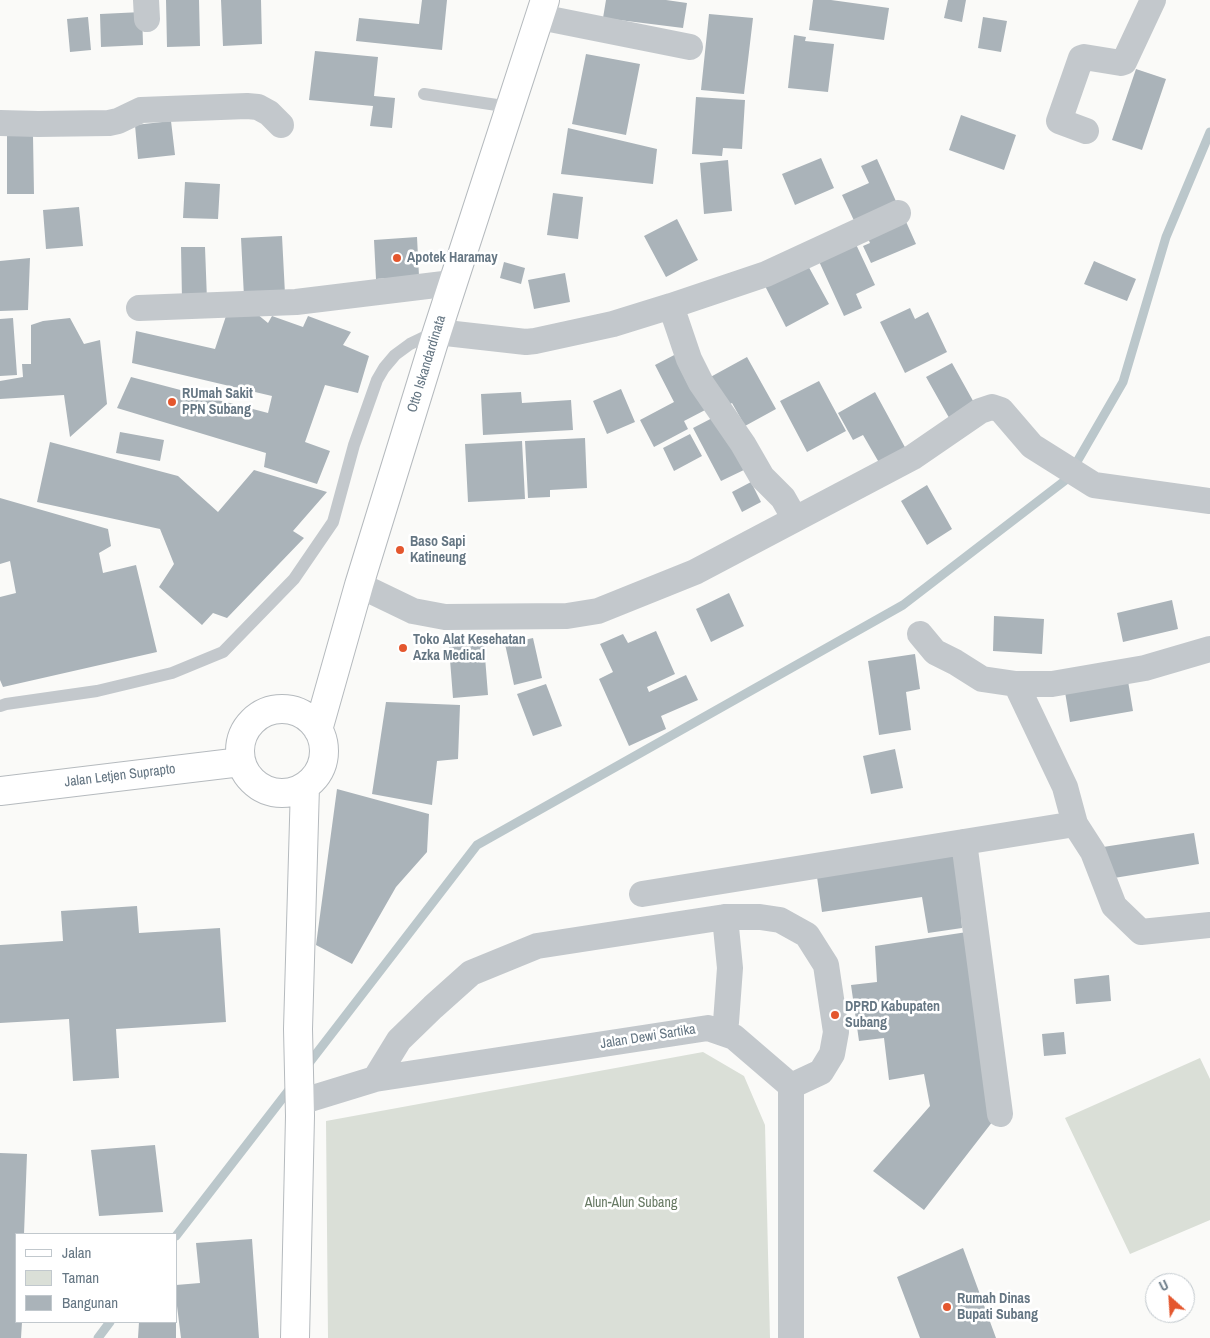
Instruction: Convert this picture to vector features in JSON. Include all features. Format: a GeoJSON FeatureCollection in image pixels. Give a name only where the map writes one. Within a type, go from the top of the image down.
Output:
{"type":"FeatureCollection","features":[{"type":"Feature","properties":{"kind":"main road","name":"Otto Iskandardinata"},"geometry":{"type":"LineString","coordinates":[[318,730],[359,586],[452,283],[542,8]]}},
{"type":"Feature","properties":{"kind":"main road"},"geometry":{"type":"LineString","coordinates":[[286,709],[310,720],[318,730],[323,742],[321,766],[305,786],[293,791],[280,793],[267,790],[255,784],[246,774],[241,762],[241,742],[249,724],[272,710],[286,709]]}},
{"type":"Feature","properties":{"kind":"main road","name":"Jalan Letjen Suprapto"},"geometry":{"type":"LineString","coordinates":[[0,791],[241,762]]}},
{"type":"Feature","properties":{"kind":"main road"},"geometry":{"type":"LineString","coordinates":[[295,1338],[300,1102],[298,1029],[305,786]]}},
{"type":"Feature","properties":{"kind":"street"},"geometry":{"type":"LineString","coordinates":[[1086,131],[1058,121],[1081,58],[1084,56],[1124,62],[1153,0]]}},
{"type":"Feature","properties":{"kind":"street"},"geometry":{"type":"LineString","coordinates":[[542,8],[690,47]]}},
{"type":"Feature","properties":{"kind":"street"},"geometry":{"type":"LineString","coordinates":[[0,122],[38,124],[109,123],[118,121],[141,110],[247,106],[258,107],[269,113],[281,125]]}},
{"type":"Feature","properties":{"kind":"street"},"geometry":{"type":"LineString","coordinates":[[437,332],[526,342],[613,324],[766,274],[898,213]]}},
{"type":"Feature","properties":{"kind":"street"},"geometry":{"type":"LineString","coordinates":[[139,308],[296,302],[452,283]]}},
{"type":"Feature","properties":{"kind":"street"},"geometry":{"type":"LineString","coordinates":[[671,306],[689,359],[701,382],[743,444],[762,477],[783,498],[795,519]]}},
{"type":"Feature","properties":{"kind":"street"},"geometry":{"type":"LineString","coordinates":[[359,586],[414,611],[445,617],[567,616],[598,611],[695,572],[913,457],[980,411],[992,407],[1000,410],[1032,446],[1094,485],[1210,501]]}},
{"type":"Feature","properties":{"kind":"street"},"geometry":{"type":"LineString","coordinates":[[920,634],[935,652],[982,679],[1016,684],[1052,684],[1145,668],[1210,649]]}},
{"type":"Feature","properties":{"kind":"street"},"geometry":{"type":"LineString","coordinates":[[1016,684],[1065,787],[1075,824],[1093,852],[1114,906],[1141,932],[1210,925]]}},
{"type":"Feature","properties":{"kind":"street"},"geometry":{"type":"LineString","coordinates":[[642,894],[1075,824]]}},
{"type":"Feature","properties":{"kind":"street"},"geometry":{"type":"LineString","coordinates":[[964,842],[1000,1114]]}},
{"type":"Feature","properties":{"kind":"street"},"geometry":{"type":"LineString","coordinates":[[723,1032],[726,1022],[730,968],[725,917]]}},
{"type":"Feature","properties":{"kind":"street"},"geometry":{"type":"LineString","coordinates":[[375,1079],[400,1040],[432,1007],[471,973],[537,946],[725,917],[760,917],[780,920],[807,936],[826,965],[836,1032],[832,1054],[821,1072],[791,1086],[791,1338]]}},
{"type":"Feature","properties":{"kind":"street","name":"Jalan Dewi Sartika"},"geometry":{"type":"LineString","coordinates":[[300,1102],[375,1079],[708,1028],[734,1037],[791,1086]]}},
{"type":"Feature","properties":{"kind":"lane"},"geometry":{"type":"LineString","coordinates":[[424,94],[510,107]]}},
{"type":"Feature","properties":{"kind":"lane"},"geometry":{"type":"LineString","coordinates":[[0,706],[106,689],[172,672],[223,652],[294,579],[333,522],[354,445],[377,380],[384,368],[395,355],[410,344],[437,332]]}},
{"type":"Feature","properties":{"kind":"green space","name":"Alun-Alun Subang"},"geometry":{"type":"Polygon","coordinates":[[[703,1052],[744,1076],[765,1125],[770,1338],[328,1338],[326,1121],[703,1052]]]}},
{"type":"Feature","properties":{"kind":"green space"},"geometry":{"type":"Polygon","coordinates":[[[1200,1058],[1210,1079],[1210,1220],[1130,1254],[1065,1118],[1200,1058]]]}},
{"type":"Feature","properties":{"kind":"building"},"geometry":{"type":"Polygon","coordinates":[[[166,0],[199,0],[200,46],[167,47],[166,0]]]}},
{"type":"Feature","properties":{"kind":"building"},"geometry":{"type":"Polygon","coordinates":[[[221,0],[261,0],[262,44],[223,46],[221,0]]]}},
{"type":"Feature","properties":{"kind":"building"},"geometry":{"type":"Polygon","coordinates":[[[422,0],[447,0],[442,50],[356,41],[359,18],[419,24],[422,0]]]}},
{"type":"Feature","properties":{"kind":"building"},"geometry":{"type":"Polygon","coordinates":[[[606,0],[666,0],[687,3],[683,28],[603,18],[606,0]]]}},
{"type":"Feature","properties":{"kind":"building"},"geometry":{"type":"Polygon","coordinates":[[[813,0],[831,0],[889,8],[884,40],[809,30],[813,0]]]}},
{"type":"Feature","properties":{"kind":"building"},"geometry":{"type":"Polygon","coordinates":[[[948,0],[966,0],[962,22],[944,18],[948,0]]]}},
{"type":"Feature","properties":{"kind":"building"},"geometry":{"type":"Polygon","coordinates":[[[142,12],[143,45],[101,47],[100,14],[142,12]]]}},
{"type":"Feature","properties":{"kind":"building"},"geometry":{"type":"Polygon","coordinates":[[[709,14],[753,18],[744,94],[701,90],[709,14]]]}},
{"type":"Feature","properties":{"kind":"building"},"geometry":{"type":"Polygon","coordinates":[[[88,17],[91,50],[70,52],[67,19],[88,17]]]}},
{"type":"Feature","properties":{"kind":"building"},"geometry":{"type":"Polygon","coordinates":[[[983,17],[1007,21],[1001,52],[978,48],[983,17]]]}},
{"type":"Feature","properties":{"kind":"building"},"geometry":{"type":"Polygon","coordinates":[[[794,35],[806,37],[805,41],[834,44],[828,92],[788,88],[794,35]]]}},
{"type":"Feature","properties":{"kind":"building"},"geometry":{"type":"Polygon","coordinates":[[[315,51],[378,57],[374,96],[395,98],[392,128],[370,126],[373,106],[309,100],[315,51]]]}},
{"type":"Feature","properties":{"kind":"building"},"geometry":{"type":"Polygon","coordinates":[[[586,54],[640,64],[626,135],[572,124],[586,54]]]}},
{"type":"Feature","properties":{"kind":"building"},"geometry":{"type":"Polygon","coordinates":[[[1136,69],[1166,79],[1142,150],[1112,140],[1136,69]]]}},
{"type":"Feature","properties":{"kind":"building"},"geometry":{"type":"Polygon","coordinates":[[[696,97],[745,100],[742,149],[723,148],[722,156],[692,154],[696,97]]]}},
{"type":"Feature","properties":{"kind":"building"},"geometry":{"type":"Polygon","coordinates":[[[961,115],[1016,135],[1004,170],[949,150],[961,115]]]}},
{"type":"Feature","properties":{"kind":"building"},"geometry":{"type":"Polygon","coordinates":[[[171,121],[175,155],[138,159],[135,125],[171,121]]]}},
{"type":"Feature","properties":{"kind":"building"},"geometry":{"type":"Polygon","coordinates":[[[568,128],[657,149],[653,184],[561,174],[568,128]]]}},
{"type":"Feature","properties":{"kind":"building"},"geometry":{"type":"Polygon","coordinates":[[[7,136],[33,136],[34,194],[7,194],[7,136]]]}},
{"type":"Feature","properties":{"kind":"building"},"geometry":{"type":"Polygon","coordinates":[[[821,158],[834,188],[795,205],[782,174],[821,158]]]}},
{"type":"Feature","properties":{"kind":"building"},"geometry":{"type":"Polygon","coordinates":[[[877,159],[899,208],[857,227],[842,195],[869,183],[861,166],[877,159]]]}},
{"type":"Feature","properties":{"kind":"building"},"geometry":{"type":"Polygon","coordinates":[[[728,160],[732,211],[704,214],[700,163],[728,160]]]}},
{"type":"Feature","properties":{"kind":"building"},"geometry":{"type":"Polygon","coordinates":[[[185,182],[220,184],[218,219],[183,218],[185,182]]]}},
{"type":"Feature","properties":{"kind":"building"},"geometry":{"type":"Polygon","coordinates":[[[553,193],[583,197],[578,239],[547,235],[553,193]]]}},
{"type":"Feature","properties":{"kind":"building"},"geometry":{"type":"Polygon","coordinates":[[[79,207],[83,246],[46,249],[43,210],[79,207]]]}},
{"type":"Feature","properties":{"kind":"building"},"geometry":{"type":"Polygon","coordinates":[[[903,215],[916,244],[871,263],[863,246],[870,243],[865,232],[903,215]]]}},
{"type":"Feature","properties":{"kind":"building"},"geometry":{"type":"Polygon","coordinates":[[[677,219],[698,260],[666,277],[644,236],[677,219]]]}},
{"type":"Feature","properties":{"kind":"building"},"geometry":{"type":"Polygon","coordinates":[[[282,236],[285,294],[244,297],[241,238],[282,236]]]}},
{"type":"Feature","properties":{"kind":"building","name":"Apotek Haramay"},"geometry":{"type":"Polygon","coordinates":[[[417,237],[419,276],[376,279],[374,240],[417,237]]]}},
{"type":"Feature","properties":{"kind":"building"},"geometry":{"type":"Polygon","coordinates":[[[854,240],[875,285],[856,294],[862,308],[844,316],[817,257],[854,240]]]}},
{"type":"Feature","properties":{"kind":"building"},"geometry":{"type":"Polygon","coordinates":[[[181,247],[205,247],[207,300],[182,300],[181,247]]]}},
{"type":"Feature","properties":{"kind":"building"},"geometry":{"type":"Polygon","coordinates":[[[30,258],[28,310],[0,311],[0,261],[30,258]]]}},
{"type":"Feature","properties":{"kind":"building"},"geometry":{"type":"Polygon","coordinates":[[[1094,261],[1136,279],[1127,301],[1084,284],[1094,261]]]}},
{"type":"Feature","properties":{"kind":"building"},"geometry":{"type":"Polygon","coordinates":[[[504,262],[525,268],[521,284],[500,278],[504,262]]]}},
{"type":"Feature","properties":{"kind":"building"},"geometry":{"type":"Polygon","coordinates":[[[806,262],[829,304],[786,327],[764,284],[806,262]]]}},
{"type":"Feature","properties":{"kind":"building"},"geometry":{"type":"Polygon","coordinates":[[[565,273],[570,302],[534,309],[528,280],[565,273]]]}},
{"type":"Feature","properties":{"kind":"building"},"geometry":{"type":"Polygon","coordinates":[[[910,308],[915,319],[928,312],[947,352],[905,373],[880,322],[910,308]]]}},
{"type":"Feature","properties":{"kind":"building","name":"RUmah Sakit PPN Subang"},"geometry":{"type":"Polygon","coordinates":[[[257,314],[268,323],[272,316],[303,327],[308,316],[351,332],[343,345],[369,356],[358,393],[325,385],[305,442],[330,451],[317,484],[264,467],[266,453],[117,408],[131,377],[268,413],[272,396],[132,363],[136,331],[215,349],[226,316],[257,314]]]}},
{"type":"Feature","properties":{"kind":"building"},"geometry":{"type":"Polygon","coordinates":[[[13,318],[17,375],[0,376],[0,319],[13,318]]]}},
{"type":"Feature","properties":{"kind":"building"},"geometry":{"type":"Polygon","coordinates":[[[70,318],[84,344],[100,340],[107,404],[70,437],[64,395],[0,399],[0,381],[23,377],[22,364],[31,364],[31,325],[43,321],[70,318]]]}},
{"type":"Feature","properties":{"kind":"building"},"geometry":{"type":"Polygon","coordinates":[[[680,352],[709,408],[684,421],[688,429],[654,447],[640,420],[674,402],[655,365],[680,352]]]}},
{"type":"Feature","properties":{"kind":"building"},"geometry":{"type":"Polygon","coordinates":[[[747,357],[776,409],[745,426],[732,403],[721,409],[705,380],[747,357]]]}},
{"type":"Feature","properties":{"kind":"building"},"geometry":{"type":"Polygon","coordinates":[[[952,363],[977,408],[952,423],[926,377],[952,363]]]}},
{"type":"Feature","properties":{"kind":"building"},"geometry":{"type":"Polygon","coordinates":[[[819,381],[846,431],[807,452],[780,401],[819,381]]]}},
{"type":"Feature","properties":{"kind":"building"},"geometry":{"type":"Polygon","coordinates":[[[621,389],[635,422],[607,434],[593,401],[621,389]]]}},
{"type":"Feature","properties":{"kind":"building"},"geometry":{"type":"Polygon","coordinates":[[[521,392],[522,403],[571,400],[573,430],[483,435],[481,394],[521,392]]]}},
{"type":"Feature","properties":{"kind":"building"},"geometry":{"type":"Polygon","coordinates":[[[875,392],[907,451],[881,466],[863,435],[853,440],[838,413],[875,392]]]}},
{"type":"Feature","properties":{"kind":"building"},"geometry":{"type":"Polygon","coordinates":[[[720,414],[748,468],[721,481],[693,428],[720,414]]]}},
{"type":"Feature","properties":{"kind":"building"},"geometry":{"type":"Polygon","coordinates":[[[120,432],[164,440],[160,461],[116,453],[120,432]]]}},
{"type":"Feature","properties":{"kind":"building"},"geometry":{"type":"Polygon","coordinates":[[[690,434],[702,456],[674,471],[663,448],[690,434]]]}},
{"type":"Feature","properties":{"kind":"building"},"geometry":{"type":"Polygon","coordinates":[[[585,438],[587,488],[550,490],[550,497],[528,498],[525,441],[585,438]]]}},
{"type":"Feature","properties":{"kind":"building"},"geometry":{"type":"Polygon","coordinates":[[[522,441],[525,499],[468,502],[465,444],[522,441]]]}},
{"type":"Feature","properties":{"kind":"building"},"geometry":{"type":"Polygon","coordinates":[[[50,442],[178,476],[218,512],[254,470],[327,492],[293,531],[304,538],[227,618],[213,613],[202,625],[159,587],[174,564],[160,529],[37,502],[50,442]]]}},
{"type":"Feature","properties":{"kind":"building"},"geometry":{"type":"Polygon","coordinates":[[[751,482],[761,502],[742,512],[732,492],[751,482]]]}},
{"type":"Feature","properties":{"kind":"building"},"geometry":{"type":"Polygon","coordinates":[[[927,485],[952,529],[927,545],[901,501],[927,485]]]}},
{"type":"Feature","properties":{"kind":"building"},"geometry":{"type":"Polygon","coordinates":[[[0,498],[108,529],[111,546],[99,553],[103,573],[136,565],[157,652],[3,687],[0,680],[0,597],[16,593],[10,561],[0,564],[0,498]]]}},
{"type":"Feature","properties":{"kind":"building"},"geometry":{"type":"Polygon","coordinates":[[[729,593],[744,626],[711,642],[696,609],[729,593]]]}},
{"type":"Feature","properties":{"kind":"building"},"geometry":{"type":"Polygon","coordinates":[[[1172,600],[1178,629],[1123,642],[1117,613],[1172,600]]]}},
{"type":"Feature","properties":{"kind":"building"},"geometry":{"type":"Polygon","coordinates":[[[994,616],[1044,619],[1042,654],[993,651],[994,616]]]}},
{"type":"Feature","properties":{"kind":"building"},"geometry":{"type":"Polygon","coordinates":[[[656,631],[675,674],[647,687],[649,692],[686,675],[698,700],[661,716],[666,729],[629,746],[599,679],[613,672],[600,644],[623,634],[628,643],[656,631]]]}},
{"type":"Feature","properties":{"kind":"building"},"geometry":{"type":"Polygon","coordinates":[[[533,638],[542,678],[514,685],[505,644],[533,638]]]}},
{"type":"Feature","properties":{"kind":"building"},"geometry":{"type":"Polygon","coordinates":[[[484,644],[488,695],[453,698],[449,647],[484,644]]]}},
{"type":"Feature","properties":{"kind":"building"},"geometry":{"type":"Polygon","coordinates":[[[915,654],[920,689],[906,692],[911,730],[879,735],[868,661],[915,654]]]}},
{"type":"Feature","properties":{"kind":"building"},"geometry":{"type":"Polygon","coordinates":[[[1128,681],[1133,711],[1070,722],[1065,692],[1128,681]]]}},
{"type":"Feature","properties":{"kind":"building"},"geometry":{"type":"Polygon","coordinates":[[[546,684],[562,726],[533,736],[517,694],[546,684]]]}},
{"type":"Feature","properties":{"kind":"building"},"geometry":{"type":"Polygon","coordinates":[[[386,702],[460,705],[458,759],[437,761],[432,805],[372,794],[386,702]]]}},
{"type":"Feature","properties":{"kind":"building"},"geometry":{"type":"Polygon","coordinates":[[[895,749],[903,788],[871,794],[863,756],[895,749]]]}},
{"type":"Feature","properties":{"kind":"building"},"geometry":{"type":"Polygon","coordinates":[[[337,789],[429,814],[427,852],[396,887],[352,964],[316,945],[337,789]]]}},
{"type":"Feature","properties":{"kind":"building"},"geometry":{"type":"Polygon","coordinates":[[[1194,833],[1199,864],[1108,879],[1103,847],[1194,833]]]}},
{"type":"Feature","properties":{"kind":"building"},"geometry":{"type":"Polygon","coordinates":[[[957,848],[962,928],[928,933],[922,897],[822,912],[816,870],[957,848]]]}},
{"type":"Feature","properties":{"kind":"building"},"geometry":{"type":"Polygon","coordinates":[[[137,906],[139,933],[220,928],[226,1022],[116,1029],[119,1078],[73,1081],[69,1019],[0,1023],[0,945],[63,941],[61,911],[137,906]]]}},
{"type":"Feature","properties":{"kind":"building"},"geometry":{"type":"Polygon","coordinates":[[[967,932],[993,1121],[924,1210],[873,1171],[930,1106],[924,1074],[889,1080],[884,1038],[859,1041],[851,985],[877,982],[875,946],[967,932]]]}},
{"type":"Feature","properties":{"kind":"building"},"geometry":{"type":"Polygon","coordinates":[[[1109,975],[1111,1001],[1076,1004],[1074,979],[1109,975]]]}},
{"type":"Feature","properties":{"kind":"building"},"geometry":{"type":"Polygon","coordinates":[[[1064,1032],[1066,1054],[1044,1056],[1042,1034],[1064,1032]]]}},
{"type":"Feature","properties":{"kind":"building"},"geometry":{"type":"Polygon","coordinates":[[[155,1145],[163,1212],[99,1216],[91,1150],[155,1145]]]}},
{"type":"Feature","properties":{"kind":"building"},"geometry":{"type":"Polygon","coordinates":[[[0,1153],[27,1154],[24,1233],[15,1233],[15,1323],[22,1323],[21,1338],[0,1338],[0,1153]]]}},
{"type":"Feature","properties":{"kind":"building"},"geometry":{"type":"Polygon","coordinates":[[[252,1239],[259,1338],[181,1338],[178,1314],[178,1285],[200,1283],[196,1243],[252,1239]]]}},
{"type":"Feature","properties":{"kind":"building","name":"Rumah Dinas Bupati Subang"},"geometry":{"type":"Polygon","coordinates":[[[963,1248],[996,1338],[920,1338],[897,1277],[963,1248]]]}},
{"type":"Feature","properties":{"kind":"building"},"geometry":{"type":"Polygon","coordinates":[[[139,1323],[176,1323],[176,1338],[138,1338],[139,1323]]]}},
{"type":"Feature","properties":{"kind":"waterway"},"geometry":{"type":"LineString","coordinates":[[306,1067],[477,845],[903,605],[1067,479],[1123,382],[1166,237],[1210,132]]}},
{"type":"Feature","properties":{"kind":"waterway"},"geometry":{"type":"LineString","coordinates":[[178,1233],[292,1086]]}},
{"type":"Feature","properties":{"kind":"waterway"},"geometry":{"type":"LineString","coordinates":[[98,1338],[109,1323]]}},
{"type":"Feature","properties":{"kind":"place","name":"Apotek Haramay"},"geometry":{"type":"Point","coordinates":[397,258]}},
{"type":"Feature","properties":{"kind":"place","name":"RUmah Sakit PPN Subang"},"geometry":{"type":"Point","coordinates":[172,402]}},
{"type":"Feature","properties":{"kind":"place","name":"Baso Sapi Katineung"},"geometry":{"type":"Point","coordinates":[400,550]}},
{"type":"Feature","properties":{"kind":"place","name":"Toko Alat Kesehatan Azka Medical"},"geometry":{"type":"Point","coordinates":[403,648]}},
{"type":"Feature","properties":{"kind":"place","name":"DPRD Kabupaten Subang"},"geometry":{"type":"Point","coordinates":[835,1015]}},
{"type":"Feature","properties":{"kind":"place","name":"Rumah Dinas Bupati Subang"},"geometry":{"type":"Point","coordinates":[947,1307]}}]}
